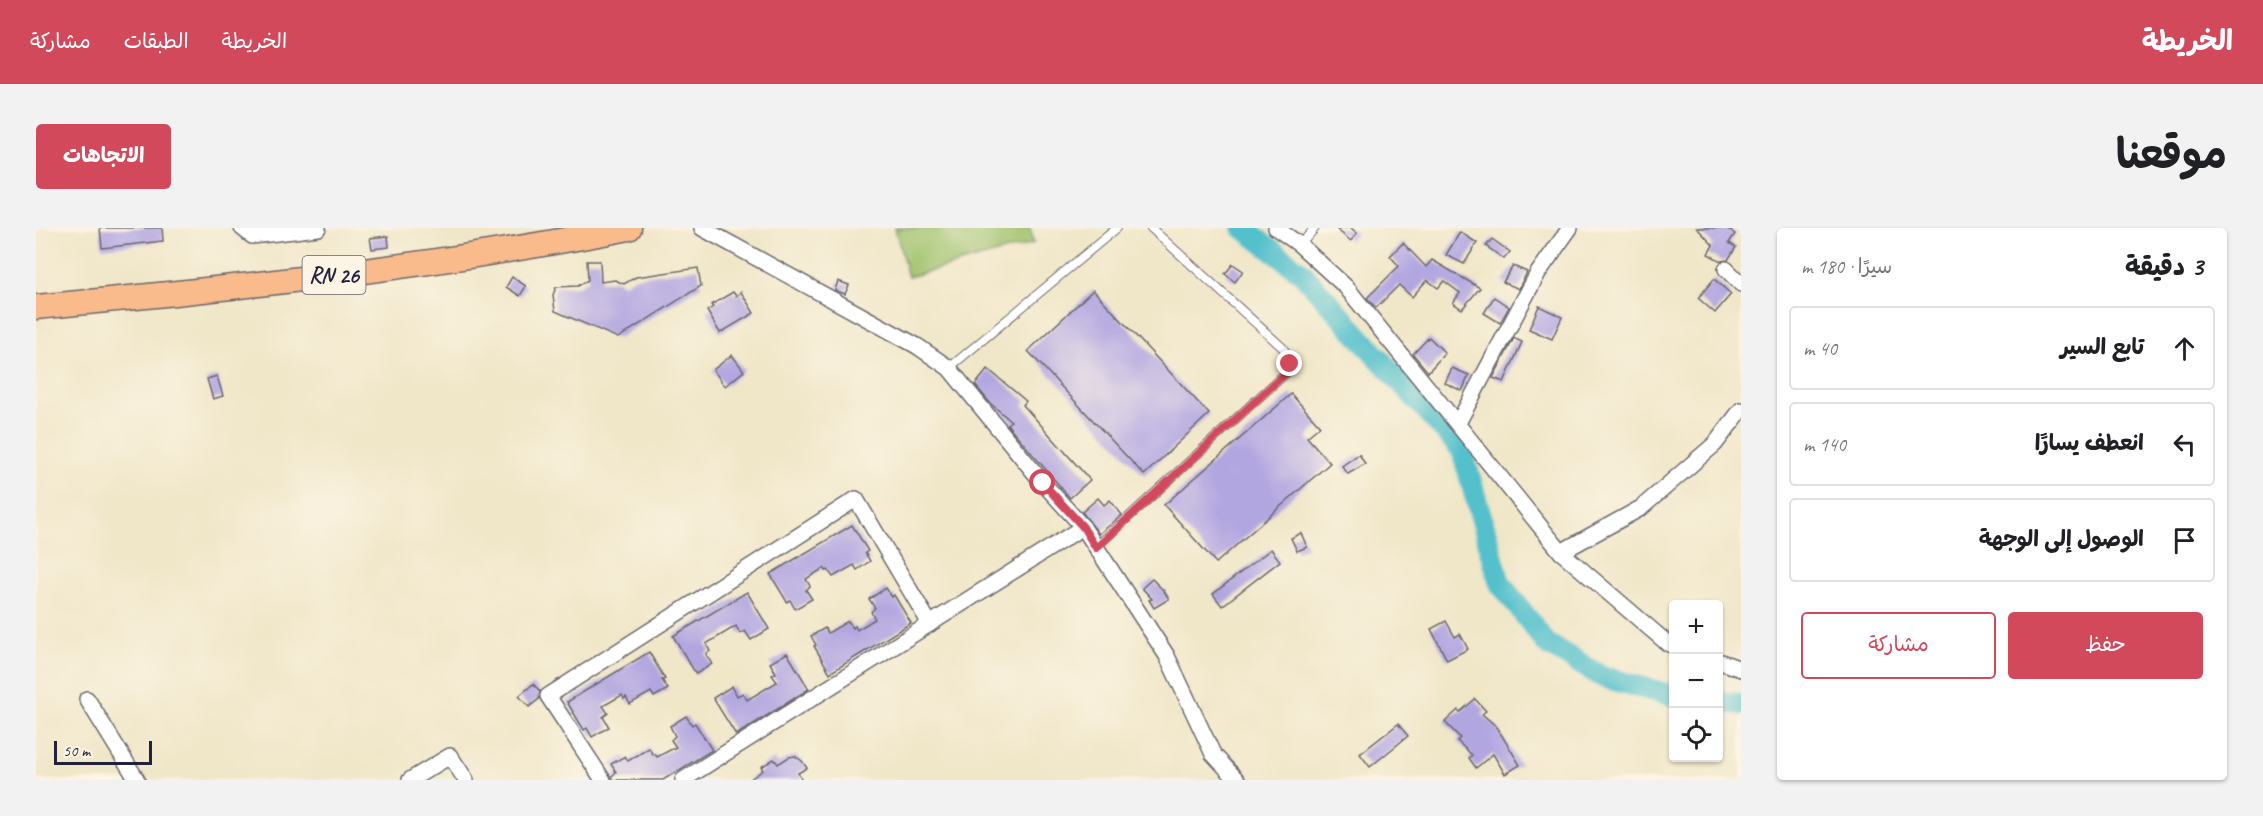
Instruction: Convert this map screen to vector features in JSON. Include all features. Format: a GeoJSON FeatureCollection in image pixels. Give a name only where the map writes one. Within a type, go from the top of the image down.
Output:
{"type":"FeatureCollection","features":[{"type":"Feature","properties":{"kind":"main road","name":"RN 26"},"geometry":{"type":"LineString","coordinates":[[36,307],[243,287],[379,270],[549,235],[629,228]]}},
{"type":"Feature","properties":{"kind":"street"},"geometry":{"type":"LineString","coordinates":[[242,228],[252,236],[318,228]]}},
{"type":"Feature","properties":{"kind":"street"},"geometry":{"type":"LineString","coordinates":[[702,228],[917,346],[949,368],[1043,483],[1083,527],[1167,656],[1213,754],[1237,780]]}},
{"type":"Feature","properties":{"kind":"street"},"geometry":{"type":"LineString","coordinates":[[1276,228],[1300,245],[1346,287],[1561,552],[1669,644]]}},
{"type":"Feature","properties":{"kind":"street"},"geometry":{"type":"LineString","coordinates":[[1458,423],[1538,273],[1570,228]]}},
{"type":"Feature","properties":{"kind":"street"},"geometry":{"type":"LineString","coordinates":[[1726,268],[1741,284]]}},
{"type":"Feature","properties":{"kind":"street"},"geometry":{"type":"LineString","coordinates":[[1561,552],[1641,508],[1715,444],[1741,410]]}},
{"type":"Feature","properties":{"kind":"street"},"geometry":{"type":"LineString","coordinates":[[603,780],[548,696],[856,499],[930,624]]}},
{"type":"Feature","properties":{"kind":"street"},"geometry":{"type":"LineString","coordinates":[[683,780],[1083,527]]}},
{"type":"Feature","properties":{"kind":"street"},"geometry":{"type":"LineString","coordinates":[[1723,662],[1741,669]]}},
{"type":"Feature","properties":{"kind":"street"},"geometry":{"type":"LineString","coordinates":[[87,699],[137,780]]}},
{"type":"Feature","properties":{"kind":"street"},"geometry":{"type":"LineString","coordinates":[[410,780],[450,756],[466,780]]}},
{"type":"Feature","properties":{"kind":"lane"},"geometry":{"type":"LineString","coordinates":[[949,368],[1117,228]]}},
{"type":"Feature","properties":{"kind":"lane"},"geometry":{"type":"LineString","coordinates":[[1096,548],[1287,372],[1290,364],[1283,348],[1151,228]]}},
{"type":"Feature","properties":{"kind":"lane"},"geometry":{"type":"LineString","coordinates":[[1300,245],[1315,228]]}},
{"type":"Feature","properties":{"kind":"green space"},"geometry":{"type":"Polygon","coordinates":[[[895,228],[1030,228],[1034,243],[908,277],[895,228]]]}},
{"type":"Feature","properties":{"kind":"building"},"geometry":{"type":"Polygon","coordinates":[[[100,228],[162,228],[163,241],[102,248],[100,228]]]}},
{"type":"Feature","properties":{"kind":"building"},"geometry":{"type":"Polygon","coordinates":[[[1335,228],[1351,228],[1357,233],[1351,241],[1335,228]]]}},
{"type":"Feature","properties":{"kind":"building"},"geometry":{"type":"Polygon","coordinates":[[[1697,228],[1726,228],[1735,234],[1729,243],[1736,247],[1728,260],[1721,261],[1708,254],[1713,245],[1697,228]]]}},
{"type":"Feature","properties":{"kind":"building"},"geometry":{"type":"Polygon","coordinates":[[[1460,232],[1477,243],[1464,264],[1446,255],[1460,232]]]}},
{"type":"Feature","properties":{"kind":"building"},"geometry":{"type":"Polygon","coordinates":[[[388,236],[389,247],[372,249],[370,238],[388,236]]]}},
{"type":"Feature","properties":{"kind":"building"},"geometry":{"type":"Polygon","coordinates":[[[1492,239],[1510,252],[1504,259],[1486,246],[1492,239]]]}},
{"type":"Feature","properties":{"kind":"building"},"geometry":{"type":"Polygon","coordinates":[[[1403,243],[1426,267],[1432,260],[1480,288],[1462,309],[1453,303],[1460,293],[1444,281],[1438,288],[1427,280],[1412,297],[1399,285],[1376,308],[1367,298],[1399,266],[1390,256],[1403,243]]]}},
{"type":"Feature","properties":{"kind":"building"},"geometry":{"type":"Polygon","coordinates":[[[587,261],[600,261],[601,282],[615,280],[624,284],[636,277],[698,268],[701,286],[618,338],[555,311],[553,295],[556,287],[578,286],[588,280],[587,261]]]}},
{"type":"Feature","properties":{"kind":"building"},"geometry":{"type":"Polygon","coordinates":[[[1233,264],[1243,271],[1235,282],[1225,274],[1233,264]]]}},
{"type":"Feature","properties":{"kind":"building"},"geometry":{"type":"Polygon","coordinates":[[[1513,266],[1527,272],[1519,289],[1503,282],[1513,266]]]}},
{"type":"Feature","properties":{"kind":"building"},"geometry":{"type":"Polygon","coordinates":[[[512,277],[526,286],[520,296],[506,287],[512,277]]]}},
{"type":"Feature","properties":{"kind":"building"},"geometry":{"type":"Polygon","coordinates":[[[1714,279],[1731,294],[1715,313],[1698,298],[1714,279]]]}},
{"type":"Feature","properties":{"kind":"building"},"geometry":{"type":"Polygon","coordinates":[[[838,281],[849,285],[845,294],[835,290],[838,281]]]}},
{"type":"Feature","properties":{"kind":"building"},"geometry":{"type":"Polygon","coordinates":[[[1093,290],[1209,414],[1144,475],[1028,351],[1093,290]]]}},
{"type":"Feature","properties":{"kind":"building"},"geometry":{"type":"Polygon","coordinates":[[[733,292],[736,296],[741,292],[754,313],[720,333],[707,311],[713,307],[711,305],[733,292]]]}},
{"type":"Feature","properties":{"kind":"building"},"geometry":{"type":"Polygon","coordinates":[[[1494,297],[1509,307],[1500,323],[1484,313],[1494,297]]]}},
{"type":"Feature","properties":{"kind":"building"},"geometry":{"type":"Polygon","coordinates":[[[1539,306],[1562,317],[1552,339],[1529,329],[1539,306]]]}},
{"type":"Feature","properties":{"kind":"building"},"geometry":{"type":"Polygon","coordinates":[[[1429,337],[1445,353],[1428,372],[1413,354],[1429,337]]]}},
{"type":"Feature","properties":{"kind":"building"},"geometry":{"type":"Polygon","coordinates":[[[1514,338],[1522,342],[1504,382],[1493,378],[1514,338]]]}},
{"type":"Feature","properties":{"kind":"building"},"geometry":{"type":"Polygon","coordinates":[[[732,355],[744,371],[725,386],[713,370],[732,355]]]}},
{"type":"Feature","properties":{"kind":"building"},"geometry":{"type":"Polygon","coordinates":[[[1452,368],[1469,375],[1462,391],[1445,383],[1452,368]]]}},
{"type":"Feature","properties":{"kind":"building"},"geometry":{"type":"Polygon","coordinates":[[[988,369],[1026,401],[1023,405],[1090,480],[1070,498],[1007,424],[1011,421],[991,404],[975,385],[988,369]]]}},
{"type":"Feature","properties":{"kind":"building"},"geometry":{"type":"Polygon","coordinates":[[[217,376],[223,396],[213,399],[207,379],[217,376]]]}},
{"type":"Feature","properties":{"kind":"building"},"geometry":{"type":"Polygon","coordinates":[[[1291,394],[1320,426],[1307,437],[1330,463],[1216,563],[1164,505],[1291,394]]]}},
{"type":"Feature","properties":{"kind":"building"},"geometry":{"type":"Polygon","coordinates":[[[1359,454],[1365,464],[1348,474],[1342,466],[1359,454]]]}},
{"type":"Feature","properties":{"kind":"building"},"geometry":{"type":"Polygon","coordinates":[[[1098,498],[1104,505],[1110,500],[1122,515],[1099,534],[1082,512],[1098,498]]]}},
{"type":"Feature","properties":{"kind":"building"},"geometry":{"type":"Polygon","coordinates":[[[852,525],[868,551],[865,553],[870,561],[857,570],[854,565],[833,577],[824,568],[806,579],[810,586],[806,590],[812,599],[795,609],[790,600],[787,602],[770,574],[852,525]]]}},
{"type":"Feature","properties":{"kind":"building"},"geometry":{"type":"Polygon","coordinates":[[[1301,533],[1307,547],[1297,551],[1291,538],[1301,533]]]}},
{"type":"Feature","properties":{"kind":"building"},"geometry":{"type":"Polygon","coordinates":[[[1271,549],[1280,561],[1222,606],[1213,594],[1271,549]]]}},
{"type":"Feature","properties":{"kind":"building"},"geometry":{"type":"Polygon","coordinates":[[[1152,579],[1169,599],[1154,608],[1149,600],[1152,599],[1142,588],[1152,579]]]}},
{"type":"Feature","properties":{"kind":"building"},"geometry":{"type":"Polygon","coordinates":[[[886,588],[892,597],[894,595],[911,623],[830,673],[814,646],[816,645],[811,636],[825,628],[828,633],[848,621],[857,630],[875,619],[871,612],[875,608],[869,599],[886,588]]]}},
{"type":"Feature","properties":{"kind":"building"},"geometry":{"type":"Polygon","coordinates":[[[747,592],[769,629],[751,640],[745,631],[740,634],[736,626],[706,644],[710,651],[706,654],[712,664],[696,674],[673,636],[747,592]]]}},
{"type":"Feature","properties":{"kind":"building"},"geometry":{"type":"Polygon","coordinates":[[[1446,621],[1455,637],[1460,634],[1468,649],[1447,660],[1431,629],[1446,621]]]}},
{"type":"Feature","properties":{"kind":"building"},"geometry":{"type":"Polygon","coordinates":[[[649,652],[665,679],[662,680],[668,689],[654,697],[651,692],[630,704],[622,695],[603,706],[608,713],[603,717],[609,727],[592,737],[587,728],[584,730],[567,702],[649,652]]]}},
{"type":"Feature","properties":{"kind":"building"},"geometry":{"type":"Polygon","coordinates":[[[787,653],[809,689],[736,735],[713,698],[732,686],[737,696],[743,693],[747,700],[777,682],[772,675],[776,673],[770,663],[787,653]]]}},
{"type":"Feature","properties":{"kind":"building"},"geometry":{"type":"Polygon","coordinates":[[[533,684],[540,691],[539,699],[529,707],[519,696],[533,684]]]}},
{"type":"Feature","properties":{"kind":"building"},"geometry":{"type":"Polygon","coordinates":[[[1475,699],[1486,711],[1482,714],[1496,726],[1520,765],[1505,774],[1493,754],[1476,768],[1469,758],[1472,755],[1457,741],[1460,738],[1445,722],[1475,699]]]}},
{"type":"Feature","properties":{"kind":"building"},"geometry":{"type":"Polygon","coordinates":[[[686,716],[692,725],[695,723],[712,750],[663,780],[613,780],[612,776],[616,772],[611,764],[625,756],[628,761],[649,748],[657,757],[676,747],[671,740],[675,736],[670,726],[686,716]]]}},
{"type":"Feature","properties":{"kind":"building"},"geometry":{"type":"Polygon","coordinates":[[[1398,724],[1408,736],[1370,767],[1360,754],[1398,724]]]}},
{"type":"Feature","properties":{"kind":"building"},"geometry":{"type":"Polygon","coordinates":[[[795,756],[807,768],[798,773],[802,780],[749,780],[763,770],[761,767],[774,759],[778,764],[795,756]]]}},
{"type":"Feature","properties":{"kind":"waterway"},"geometry":{"type":"LineString","coordinates":[[1243,228],[1301,272],[1462,450],[1500,583],[1547,644],[1603,677],[1669,695]]}},
{"type":"Feature","properties":{"kind":"waterway"},"geometry":{"type":"LineString","coordinates":[[1723,702],[1741,704]]}},
{"type":"Feature","properties":{"kind":"route"},"geometry":{"type":"LineString","coordinates":[[1043,483],[1083,527],[1096,548],[1287,372],[1290,364]]}}]}
